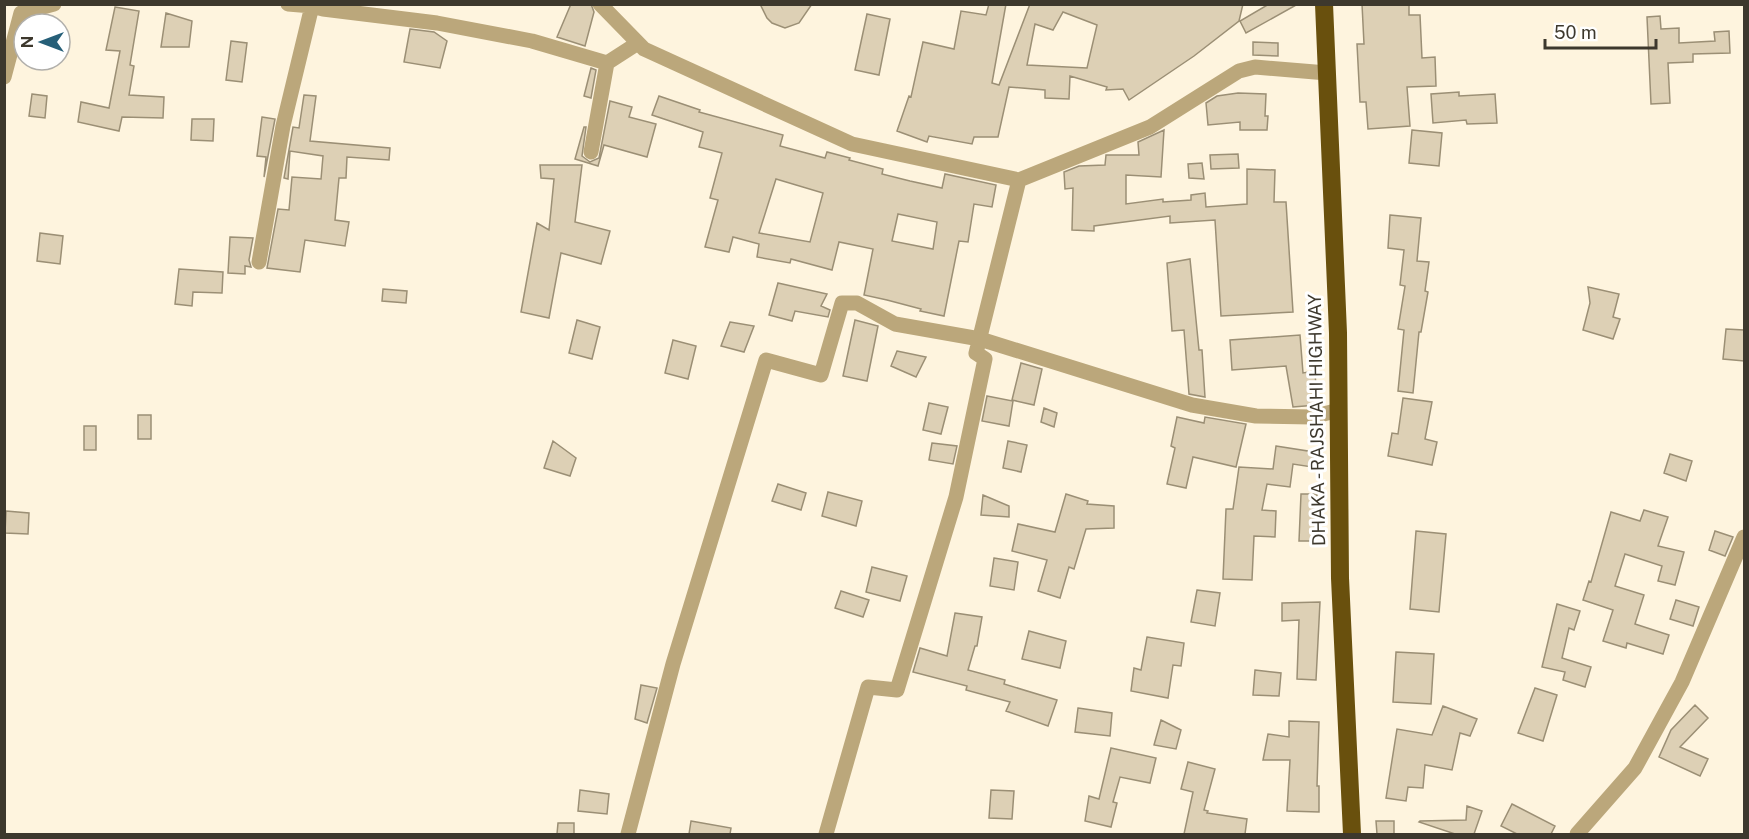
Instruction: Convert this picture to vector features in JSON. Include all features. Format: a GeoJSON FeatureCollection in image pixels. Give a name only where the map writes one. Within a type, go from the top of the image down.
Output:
{"type":"FeatureCollection","features":[{"type":"Feature","properties":{"kind":"highway","name":"DHAKA - RAJSHAHI HIGHWAY"},"geometry":{"type":"LineString","coordinates":[[1324,4],[1338,333],[1340,578],[1352,834]]}},
{"type":"Feature","properties":{"kind":"street"},"geometry":{"type":"LineString","coordinates":[[4,77],[21,13],[54,4]]}},
{"type":"Feature","properties":{"kind":"street"},"geometry":{"type":"LineString","coordinates":[[288,4],[437,22],[532,41],[607,63]]}},
{"type":"Feature","properties":{"kind":"street"},"geometry":{"type":"LineString","coordinates":[[600,4],[644,49],[852,144],[1019,180],[1150,127],[1239,71],[1255,67],[1328,73]]}},
{"type":"Feature","properties":{"kind":"street"},"geometry":{"type":"LineString","coordinates":[[259,262],[283,126],[312,6]]}},
{"type":"Feature","properties":{"kind":"street"},"geometry":{"type":"LineString","coordinates":[[591,152],[607,63],[638,43]]}},
{"type":"Feature","properties":{"kind":"street"},"geometry":{"type":"LineString","coordinates":[[826,834],[868,687],[897,690],[956,497],[985,359],[976,353],[1019,180]]}},
{"type":"Feature","properties":{"kind":"street"},"geometry":{"type":"LineString","coordinates":[[628,834],[673,664],[766,360],[821,375],[842,303],[857,303],[895,324],[980,339],[1192,405],[1256,416],[1312,417],[1339,410]]}},
{"type":"Feature","properties":{"kind":"street"},"geometry":{"type":"LineString","coordinates":[[1577,834],[1635,768],[1682,682],[1744,537]]}},
{"type":"Feature","properties":{"kind":"building"},"geometry":{"type":"Polygon","coordinates":[[[571,4],[591,4],[594,12],[585,46],[557,37],[571,4]]]}},
{"type":"Feature","properties":{"kind":"building"},"geometry":{"type":"Polygon","coordinates":[[[760,4],[812,4],[799,23],[785,28],[772,23],[760,4]]]}},
{"type":"Feature","properties":{"kind":"building"},"geometry":{"type":"Polygon","coordinates":[[[989,4],[1006,4],[992,83],[999,85],[1030,4],[1243,4],[1239,21],[1194,56],[1129,100],[1123,89],[1106,90],[1107,87],[1070,76],[1069,99],[1045,98],[1045,90],[1009,87],[998,137],[974,137],[972,144],[929,136],[927,142],[897,131],[909,96],[911,97],[923,42],[954,49],[961,11],[986,15],[989,4]],[[1063,12],[1053,30],[1035,24],[1027,65],[1087,68],[1097,25],[1063,12]]]}},
{"type":"Feature","properties":{"kind":"building"},"geometry":{"type":"Polygon","coordinates":[[[1269,4],[1298,4],[1246,33],[1240,21],[1269,4]]]}},
{"type":"Feature","properties":{"kind":"building"},"geometry":{"type":"Polygon","coordinates":[[[1362,4],[1409,4],[1409,15],[1420,15],[1422,58],[1435,57],[1436,86],[1407,87],[1410,126],[1368,129],[1366,102],[1360,102],[1357,44],[1364,44],[1362,4]]]}},
{"type":"Feature","properties":{"kind":"building"},"geometry":{"type":"Polygon","coordinates":[[[115,7],[139,11],[130,65],[134,66],[129,95],[164,97],[163,118],[122,117],[119,131],[78,122],[81,102],[109,108],[120,51],[106,50],[115,7]]]}},
{"type":"Feature","properties":{"kind":"building"},"geometry":{"type":"Polygon","coordinates":[[[166,13],[192,21],[189,47],[161,47],[166,13]]]}},
{"type":"Feature","properties":{"kind":"building"},"geometry":{"type":"Polygon","coordinates":[[[867,14],[890,19],[879,75],[855,70],[867,14]]]}},
{"type":"Feature","properties":{"kind":"building"},"geometry":{"type":"Polygon","coordinates":[[[1660,16],[1661,29],[1679,28],[1679,43],[1715,41],[1714,32],[1729,31],[1730,53],[1693,54],[1693,62],[1668,63],[1670,103],[1651,104],[1647,17],[1660,16]]]}},
{"type":"Feature","properties":{"kind":"building"},"geometry":{"type":"Polygon","coordinates":[[[410,29],[434,32],[447,41],[440,68],[404,62],[410,29]]]}},
{"type":"Feature","properties":{"kind":"building"},"geometry":{"type":"Polygon","coordinates":[[[231,41],[247,43],[242,82],[226,80],[231,41]]]}},
{"type":"Feature","properties":{"kind":"building"},"geometry":{"type":"Polygon","coordinates":[[[1253,42],[1278,43],[1278,56],[1253,55],[1253,42]]]}},
{"type":"Feature","properties":{"kind":"building"},"geometry":{"type":"Polygon","coordinates":[[[591,68],[596,70],[591,98],[584,96],[591,68]]]}},
{"type":"Feature","properties":{"kind":"building"},"geometry":{"type":"Polygon","coordinates":[[[1459,92],[1459,96],[1495,94],[1497,123],[1467,124],[1466,120],[1433,123],[1431,94],[1459,92]]]}},
{"type":"Feature","properties":{"kind":"building"},"geometry":{"type":"Polygon","coordinates":[[[1238,93],[1266,94],[1267,130],[1240,130],[1240,122],[1208,125],[1206,103],[1217,96],[1238,93]]]}},
{"type":"Feature","properties":{"kind":"building"},"geometry":{"type":"Polygon","coordinates":[[[32,94],[47,96],[45,118],[29,116],[32,94]]]}},
{"type":"Feature","properties":{"kind":"building"},"geometry":{"type":"Polygon","coordinates":[[[304,95],[316,96],[310,141],[390,148],[389,160],[347,157],[346,178],[339,178],[335,220],[349,222],[345,246],[305,240],[300,272],[267,268],[278,209],[289,210],[292,177],[321,179],[323,156],[290,151],[288,179],[284,178],[293,127],[299,128],[304,95]]]}},
{"type":"Feature","properties":{"kind":"building"},"geometry":{"type":"Polygon","coordinates":[[[659,96],[700,110],[699,112],[783,135],[780,146],[825,158],[827,152],[850,158],[849,160],[883,169],[882,174],[942,188],[945,174],[996,185],[992,207],[974,204],[968,242],[959,241],[944,316],[864,295],[873,249],[839,242],[832,270],[791,259],[790,263],[757,257],[759,244],[733,237],[729,252],[705,247],[718,200],[710,198],[722,153],[699,147],[703,132],[652,115],[659,96]],[[776,179],[759,233],[810,242],[823,193],[776,179]],[[898,214],[892,241],[933,249],[937,222],[898,214]]]}},
{"type":"Feature","properties":{"kind":"building"},"geometry":{"type":"Polygon","coordinates":[[[610,101],[632,107],[629,117],[656,124],[647,157],[604,145],[598,166],[575,159],[584,127],[586,127],[582,156],[590,162],[599,158],[610,101]]]}},
{"type":"Feature","properties":{"kind":"building"},"geometry":{"type":"Polygon","coordinates":[[[262,117],[275,119],[264,177],[266,157],[257,156],[262,117]]]}},
{"type":"Feature","properties":{"kind":"building"},"geometry":{"type":"Polygon","coordinates":[[[192,119],[214,119],[213,141],[191,140],[192,119]]]}},
{"type":"Feature","properties":{"kind":"building"},"geometry":{"type":"Polygon","coordinates":[[[1164,130],[1161,177],[1126,175],[1126,204],[1163,199],[1163,202],[1191,200],[1191,195],[1205,193],[1206,207],[1247,204],[1247,169],[1275,170],[1274,202],[1286,202],[1293,312],[1221,316],[1215,220],[1170,223],[1170,216],[1094,226],[1094,231],[1072,230],[1073,188],[1065,189],[1064,172],[1079,166],[1105,165],[1106,155],[1139,155],[1138,142],[1164,130]]]}},
{"type":"Feature","properties":{"kind":"building"},"geometry":{"type":"Polygon","coordinates":[[[1412,130],[1442,133],[1439,166],[1409,163],[1412,130]]]}},
{"type":"Feature","properties":{"kind":"building"},"geometry":{"type":"Polygon","coordinates":[[[1238,154],[1239,168],[1211,169],[1210,155],[1238,154]]]}},
{"type":"Feature","properties":{"kind":"building"},"geometry":{"type":"Polygon","coordinates":[[[1202,163],[1204,179],[1189,178],[1188,164],[1202,163]]]}},
{"type":"Feature","properties":{"kind":"building"},"geometry":{"type":"Polygon","coordinates":[[[540,165],[582,165],[575,222],[610,231],[601,264],[561,253],[549,318],[521,312],[537,223],[549,230],[554,179],[541,178],[540,165]]]}},
{"type":"Feature","properties":{"kind":"building"},"geometry":{"type":"Polygon","coordinates":[[[1390,215],[1421,218],[1417,261],[1429,262],[1425,291],[1428,292],[1421,332],[1419,332],[1413,393],[1398,391],[1404,330],[1398,329],[1405,286],[1400,285],[1404,250],[1388,248],[1390,215]]]}},
{"type":"Feature","properties":{"kind":"building"},"geometry":{"type":"Polygon","coordinates":[[[40,233],[63,236],[60,264],[37,261],[40,233]]]}},
{"type":"Feature","properties":{"kind":"building"},"geometry":{"type":"Polygon","coordinates":[[[230,237],[253,238],[249,260],[251,267],[245,266],[245,274],[228,273],[230,237]]]}},
{"type":"Feature","properties":{"kind":"building"},"geometry":{"type":"Polygon","coordinates":[[[1190,259],[1199,350],[1202,350],[1205,397],[1189,394],[1184,330],[1172,331],[1167,263],[1190,259]]]}},
{"type":"Feature","properties":{"kind":"building"},"geometry":{"type":"Polygon","coordinates":[[[179,269],[223,272],[222,293],[193,292],[192,306],[175,304],[179,269]]]}},
{"type":"Feature","properties":{"kind":"building"},"geometry":{"type":"Polygon","coordinates":[[[778,283],[827,294],[821,306],[830,310],[828,317],[795,311],[792,321],[769,315],[778,283]]]}},
{"type":"Feature","properties":{"kind":"building"},"geometry":{"type":"Polygon","coordinates":[[[1588,287],[1619,294],[1613,317],[1620,319],[1613,339],[1583,330],[1590,303],[1588,287]]]}},
{"type":"Feature","properties":{"kind":"building"},"geometry":{"type":"Polygon","coordinates":[[[383,289],[407,291],[406,303],[382,301],[383,289]]]}},
{"type":"Feature","properties":{"kind":"building"},"geometry":{"type":"Polygon","coordinates":[[[577,320],[600,327],[592,359],[569,353],[577,320]]]}},
{"type":"Feature","properties":{"kind":"building"},"geometry":{"type":"Polygon","coordinates":[[[855,320],[878,326],[867,381],[843,376],[855,320]]]}},
{"type":"Feature","properties":{"kind":"building"},"geometry":{"type":"Polygon","coordinates":[[[730,322],[754,326],[744,352],[721,346],[730,322]]]}},
{"type":"Feature","properties":{"kind":"building"},"geometry":{"type":"Polygon","coordinates":[[[1726,329],[1744,330],[1744,361],[1723,359],[1726,329]]]}},
{"type":"Feature","properties":{"kind":"building"},"geometry":{"type":"Polygon","coordinates":[[[1300,335],[1303,373],[1315,371],[1317,405],[1293,407],[1286,366],[1232,370],[1230,340],[1300,335]]]}},
{"type":"Feature","properties":{"kind":"building"},"geometry":{"type":"Polygon","coordinates":[[[673,340],[696,346],[688,379],[665,373],[673,340]]]}},
{"type":"Feature","properties":{"kind":"building"},"geometry":{"type":"Polygon","coordinates":[[[897,351],[926,357],[916,377],[891,366],[897,351]]]}},
{"type":"Feature","properties":{"kind":"building"},"geometry":{"type":"Polygon","coordinates":[[[1021,363],[1042,369],[1034,405],[1012,400],[1021,363]]]}},
{"type":"Feature","properties":{"kind":"building"},"geometry":{"type":"Polygon","coordinates":[[[987,396],[1013,401],[1009,426],[982,421],[987,396]]]}},
{"type":"Feature","properties":{"kind":"building"},"geometry":{"type":"Polygon","coordinates":[[[1403,398],[1432,402],[1425,439],[1437,442],[1432,465],[1388,456],[1392,433],[1398,434],[1403,398]]]}},
{"type":"Feature","properties":{"kind":"building"},"geometry":{"type":"Polygon","coordinates":[[[929,403],[948,407],[941,434],[923,430],[929,403]]]}},
{"type":"Feature","properties":{"kind":"building"},"geometry":{"type":"Polygon","coordinates":[[[1044,408],[1057,413],[1054,427],[1041,422],[1044,408]]]}},
{"type":"Feature","properties":{"kind":"building"},"geometry":{"type":"Polygon","coordinates":[[[138,415],[151,415],[151,439],[138,439],[138,415]]]}},
{"type":"Feature","properties":{"kind":"building"},"geometry":{"type":"Polygon","coordinates":[[[1177,417],[1204,423],[1205,417],[1246,424],[1236,467],[1193,457],[1186,488],[1167,484],[1175,448],[1171,446],[1177,417]]]}},
{"type":"Feature","properties":{"kind":"building"},"geometry":{"type":"Polygon","coordinates":[[[84,426],[96,426],[96,450],[84,450],[84,426]]]}},
{"type":"Feature","properties":{"kind":"building"},"geometry":{"type":"Polygon","coordinates":[[[553,441],[576,458],[570,476],[544,468],[553,441]]]}},
{"type":"Feature","properties":{"kind":"building"},"geometry":{"type":"Polygon","coordinates":[[[1008,441],[1027,445],[1021,472],[1003,468],[1008,441]]]}},
{"type":"Feature","properties":{"kind":"building"},"geometry":{"type":"Polygon","coordinates":[[[932,443],[957,446],[953,464],[929,460],[932,443]]]}},
{"type":"Feature","properties":{"kind":"building"},"geometry":{"type":"Polygon","coordinates":[[[1276,446],[1314,452],[1312,467],[1293,464],[1290,487],[1267,484],[1262,510],[1276,511],[1275,537],[1254,536],[1252,580],[1223,579],[1226,509],[1233,509],[1239,467],[1273,469],[1276,446]]]}},
{"type":"Feature","properties":{"kind":"building"},"geometry":{"type":"Polygon","coordinates":[[[1670,454],[1692,461],[1686,481],[1664,473],[1670,454]]]}},
{"type":"Feature","properties":{"kind":"building"},"geometry":{"type":"Polygon","coordinates":[[[778,484],[806,493],[801,510],[772,501],[778,484]]]}},
{"type":"Feature","properties":{"kind":"building"},"geometry":{"type":"Polygon","coordinates":[[[828,492],[862,501],[856,526],[822,516],[828,492]]]}},
{"type":"Feature","properties":{"kind":"building"},"geometry":{"type":"Polygon","coordinates":[[[1066,494],[1088,501],[1087,504],[1114,506],[1114,528],[1086,529],[1074,569],[1069,567],[1060,598],[1038,591],[1047,560],[1012,551],[1018,524],[1055,532],[1066,494]]]}},
{"type":"Feature","properties":{"kind":"building"},"geometry":{"type":"Polygon","coordinates":[[[1301,494],[1317,494],[1316,541],[1299,541],[1301,494]]]}},
{"type":"Feature","properties":{"kind":"building"},"geometry":{"type":"Polygon","coordinates":[[[983,495],[1009,506],[1009,517],[981,515],[983,495]]]}},
{"type":"Feature","properties":{"kind":"building"},"geometry":{"type":"Polygon","coordinates":[[[1644,510],[1668,517],[1658,546],[1684,552],[1675,585],[1658,581],[1662,566],[1625,554],[1615,586],[1644,595],[1635,624],[1669,635],[1663,654],[1627,643],[1626,648],[1603,641],[1613,610],[1583,600],[1589,581],[1591,582],[1611,512],[1640,521],[1644,510]]]}},
{"type":"Feature","properties":{"kind":"building"},"geometry":{"type":"Polygon","coordinates":[[[6,511],[29,513],[28,534],[5,533],[6,511]]]}},
{"type":"Feature","properties":{"kind":"building"},"geometry":{"type":"Polygon","coordinates":[[[1416,531],[1446,534],[1439,612],[1410,609],[1416,531]]]}},
{"type":"Feature","properties":{"kind":"building"},"geometry":{"type":"Polygon","coordinates":[[[1715,531],[1733,537],[1725,556],[1709,550],[1715,531]]]}},
{"type":"Feature","properties":{"kind":"building"},"geometry":{"type":"Polygon","coordinates":[[[994,558],[1018,562],[1014,590],[990,586],[994,558]]]}},
{"type":"Feature","properties":{"kind":"building"},"geometry":{"type":"Polygon","coordinates":[[[872,567],[907,576],[900,601],[866,592],[872,567]]]}},
{"type":"Feature","properties":{"kind":"building"},"geometry":{"type":"Polygon","coordinates":[[[1197,590],[1220,593],[1215,626],[1191,622],[1197,590]]]}},
{"type":"Feature","properties":{"kind":"building"},"geometry":{"type":"Polygon","coordinates":[[[841,591],[869,600],[863,617],[835,608],[841,591]]]}},
{"type":"Feature","properties":{"kind":"building"},"geometry":{"type":"Polygon","coordinates":[[[1676,600],[1699,607],[1693,626],[1670,619],[1676,600]]]}},
{"type":"Feature","properties":{"kind":"building"},"geometry":{"type":"Polygon","coordinates":[[[1320,602],[1316,680],[1297,679],[1299,620],[1282,621],[1282,603],[1320,602]]]}},
{"type":"Feature","properties":{"kind":"building"},"geometry":{"type":"Polygon","coordinates":[[[1557,604],[1580,611],[1574,630],[1569,628],[1562,658],[1591,667],[1585,687],[1563,680],[1565,672],[1542,667],[1557,604]]]}},
{"type":"Feature","properties":{"kind":"building"},"geometry":{"type":"Polygon","coordinates":[[[955,613],[982,617],[977,646],[975,646],[968,670],[1005,680],[1004,684],[1057,700],[1048,726],[1006,711],[1010,702],[966,690],[967,686],[913,672],[920,648],[947,656],[955,613]]]}},
{"type":"Feature","properties":{"kind":"building"},"geometry":{"type":"Polygon","coordinates":[[[1029,631],[1066,641],[1060,668],[1022,659],[1029,631]]]}},
{"type":"Feature","properties":{"kind":"building"},"geometry":{"type":"Polygon","coordinates":[[[1147,637],[1184,643],[1181,666],[1173,665],[1168,698],[1131,691],[1134,668],[1141,670],[1147,637]]]}},
{"type":"Feature","properties":{"kind":"building"},"geometry":{"type":"Polygon","coordinates":[[[1396,652],[1434,654],[1431,704],[1393,702],[1396,652]]]}},
{"type":"Feature","properties":{"kind":"building"},"geometry":{"type":"Polygon","coordinates":[[[1255,670],[1281,673],[1279,696],[1253,695],[1255,670]]]}},
{"type":"Feature","properties":{"kind":"building"},"geometry":{"type":"Polygon","coordinates":[[[641,685],[657,688],[647,723],[635,719],[641,685]]]}},
{"type":"Feature","properties":{"kind":"building"},"geometry":{"type":"Polygon","coordinates":[[[1535,688],[1557,695],[1543,741],[1518,733],[1535,688]]]}},
{"type":"Feature","properties":{"kind":"building"},"geometry":{"type":"Polygon","coordinates":[[[1695,705],[1708,718],[1680,747],[1708,759],[1700,776],[1659,757],[1671,730],[1695,705]]]}},
{"type":"Feature","properties":{"kind":"building"},"geometry":{"type":"Polygon","coordinates":[[[1443,706],[1477,719],[1470,736],[1460,733],[1452,770],[1425,765],[1423,788],[1408,787],[1406,801],[1386,798],[1397,729],[1432,735],[1443,706]]]}},
{"type":"Feature","properties":{"kind":"building"},"geometry":{"type":"Polygon","coordinates":[[[1078,708],[1112,713],[1110,736],[1075,732],[1078,708]]]}},
{"type":"Feature","properties":{"kind":"building"},"geometry":{"type":"Polygon","coordinates":[[[1161,720],[1181,730],[1176,749],[1154,745],[1161,720]]]}},
{"type":"Feature","properties":{"kind":"building"},"geometry":{"type":"Polygon","coordinates":[[[1289,721],[1319,722],[1317,786],[1319,786],[1319,812],[1287,811],[1290,760],[1263,760],[1268,734],[1289,737],[1289,721]]]}},
{"type":"Feature","properties":{"kind":"building"},"geometry":{"type":"Polygon","coordinates":[[[1111,748],[1156,758],[1150,783],[1120,777],[1113,802],[1117,803],[1111,827],[1085,821],[1089,796],[1099,799],[1111,748]]]}},
{"type":"Feature","properties":{"kind":"building"},"geometry":{"type":"Polygon","coordinates":[[[1188,762],[1215,769],[1204,810],[1208,811],[1207,813],[1247,819],[1245,834],[1184,834],[1193,792],[1181,789],[1188,762]]]}},
{"type":"Feature","properties":{"kind":"building"},"geometry":{"type":"Polygon","coordinates":[[[580,790],[609,794],[607,814],[578,811],[580,790]]]}},
{"type":"Feature","properties":{"kind":"building"},"geometry":{"type":"Polygon","coordinates":[[[991,790],[1014,791],[1012,819],[989,818],[991,790]]]}},
{"type":"Feature","properties":{"kind":"building"},"geometry":{"type":"Polygon","coordinates":[[[1512,804],[1555,826],[1551,834],[1517,834],[1501,826],[1512,804]]]}},
{"type":"Feature","properties":{"kind":"building"},"geometry":{"type":"Polygon","coordinates":[[[1467,806],[1482,811],[1474,834],[1455,834],[1419,822],[1466,820],[1467,806]]]}},
{"type":"Feature","properties":{"kind":"building"},"geometry":{"type":"Polygon","coordinates":[[[691,821],[731,828],[730,834],[689,834],[691,821]]]}},
{"type":"Feature","properties":{"kind":"building"},"geometry":{"type":"Polygon","coordinates":[[[1376,821],[1394,821],[1394,834],[1377,834],[1376,821]]]}},
{"type":"Feature","properties":{"kind":"building"},"geometry":{"type":"Polygon","coordinates":[[[558,823],[574,823],[574,834],[557,834],[558,823]]]}}]}
